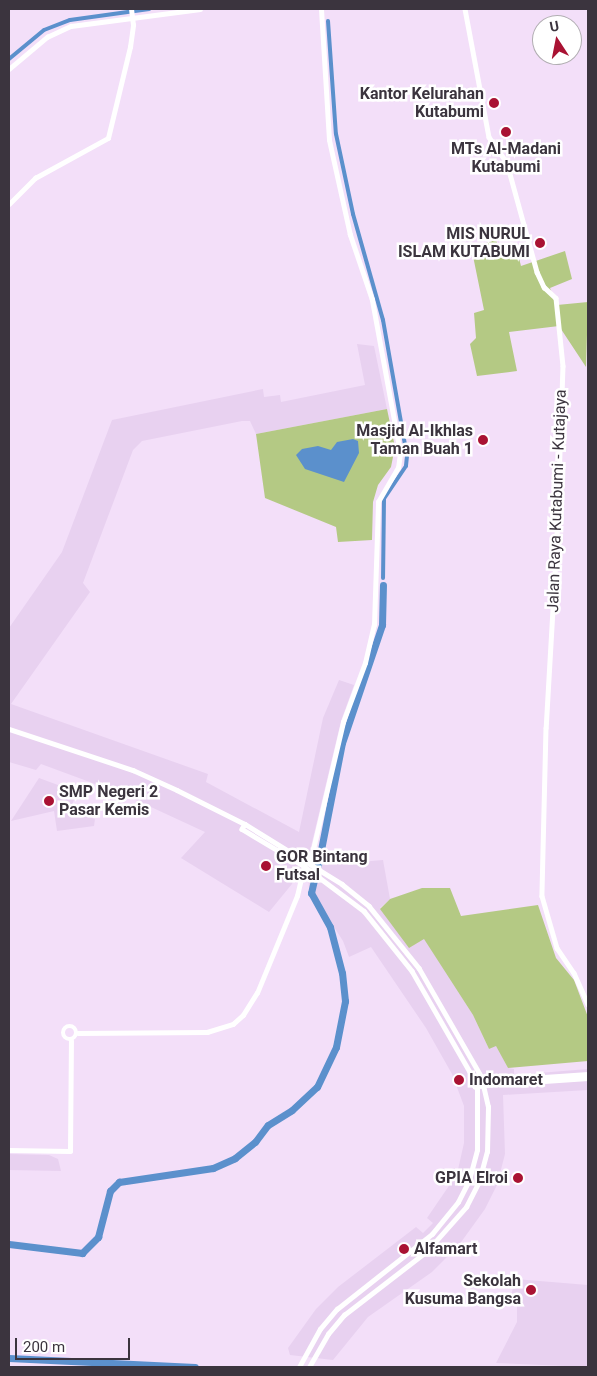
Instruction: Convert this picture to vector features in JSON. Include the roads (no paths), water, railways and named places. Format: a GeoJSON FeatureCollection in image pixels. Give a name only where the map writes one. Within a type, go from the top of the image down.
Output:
{"type":"FeatureCollection","features":[{"type":"Feature","properties":{"kind":"street"},"geometry":{"type":"LineString","coordinates":[[9,68],[58,31],[132,13],[200,9]]}},
{"type":"Feature","properties":{"kind":"street"},"geometry":{"type":"LineString","coordinates":[[310,862],[343,722],[365,663],[374,625],[378,502],[398,468],[400,453],[372,300],[350,234],[329,140],[321,9]]}},
{"type":"Feature","properties":{"kind":"street","name":"Jalan Raya Kutabumi - Kutajaya"},"geometry":{"type":"LineString","coordinates":[[465,9],[489,137],[507,162],[536,272],[544,287],[556,298],[563,366],[557,540],[546,728],[542,896],[557,948],[574,973],[588,1004]]}},
{"type":"Feature","properties":{"kind":"street"},"geometry":{"type":"LineString","coordinates":[[9,204],[35,178],[107,139],[130,47],[132,13]]}},
{"type":"Feature","properties":{"kind":"street"},"geometry":{"type":"LineString","coordinates":[[9,729],[132,770],[245,824],[310,862],[369,906],[419,968],[483,1082],[488,1107],[487,1152],[479,1181],[466,1207],[427,1251],[344,1315],[328,1334],[309,1367]]}},
{"type":"Feature","properties":{"kind":"street"},"geometry":{"type":"LineString","coordinates":[[245,824],[242,829],[304,866],[364,911],[391,941],[436,1009],[477,1088],[477,1150],[469,1180],[458,1202],[432,1234],[338,1309],[320,1329],[299,1367]]}},
{"type":"Feature","properties":{"kind":"street"},"geometry":{"type":"LineString","coordinates":[[9,1150],[70,1151],[71,1040],[78,1033],[207,1032],[233,1024],[246,1011],[257,993],[296,896],[304,866]]}},
{"type":"Feature","properties":{"kind":"street"},"geometry":{"type":"LineString","coordinates":[[364,911],[369,906]]}},
{"type":"Feature","properties":{"kind":"street"},"geometry":{"type":"LineString","coordinates":[[436,1009],[442,1006]]}},
{"type":"Feature","properties":{"kind":"street"},"geometry":{"type":"LineString","coordinates":[[71,1040],[63,1036],[65,1028],[73,1026],[78,1033]]}},
{"type":"Feature","properties":{"kind":"street"},"geometry":{"type":"LineString","coordinates":[[554,1078],[588,1074]]}},
{"type":"Feature","properties":{"kind":"street"},"geometry":{"type":"LineString","coordinates":[[474,1079],[483,1082],[588,1078]]}},
{"type":"Feature","properties":{"kind":"street"},"geometry":{"type":"LineString","coordinates":[[477,1088],[483,1082]]}},
{"type":"Feature","properties":{"kind":"water"},"geometry":{"type":"Polygon","coordinates":[[[353,439],[358,441],[359,453],[344,482],[305,469],[296,455],[302,449],[318,446],[331,450],[337,442],[353,439]]]}},
{"type":"Feature","properties":{"kind":"waterway"},"geometry":{"type":"LineString","coordinates":[[9,59],[44,30],[70,20],[149,9]]}},
{"type":"Feature","properties":{"kind":"waterway"},"geometry":{"type":"LineString","coordinates":[[328,21],[336,134],[353,214],[383,320],[407,456],[406,466],[384,499],[383,578]]}},
{"type":"Feature","properties":{"kind":"waterway"},"geometry":{"type":"LineString","coordinates":[[318,865],[342,743],[382,625],[383,585]]}},
{"type":"Feature","properties":{"kind":"waterway"},"geometry":{"type":"LineString","coordinates":[[9,1244],[82,1253],[98,1237],[110,1191],[119,1182],[213,1168],[235,1158],[255,1142],[268,1125],[292,1110],[317,1087],[336,1047],[345,1001],[342,973],[330,927],[311,893],[315,876]]}},
{"type":"Feature","properties":{"kind":"waterway"},"geometry":{"type":"LineString","coordinates":[[9,1358],[195,1367]]}},
{"type":"Feature","properties":{"kind":"place","name":"Kantor Kelurahan Kutabumi"},"geometry":{"type":"Point","coordinates":[494,103]}},
{"type":"Feature","properties":{"kind":"place","name":"MTs Al-Madani Kutabumi"},"geometry":{"type":"Point","coordinates":[506,132]}},
{"type":"Feature","properties":{"kind":"place","name":"MIS NURUL ISLAM KUTABUMI"},"geometry":{"type":"Point","coordinates":[540,243]}},
{"type":"Feature","properties":{"kind":"place","name":"Masjid Al-Ikhlas Taman Buah 1"},"geometry":{"type":"Point","coordinates":[483,440]}},
{"type":"Feature","properties":{"kind":"place","name":"SMP Negeri 2 Pasar Kemis"},"geometry":{"type":"Point","coordinates":[49,801]}},
{"type":"Feature","properties":{"kind":"place","name":"GOR Bintang Futsal"},"geometry":{"type":"Point","coordinates":[266,866]}},
{"type":"Feature","properties":{"kind":"place","name":"Indomaret"},"geometry":{"type":"Point","coordinates":[459,1080]}},
{"type":"Feature","properties":{"kind":"place","name":"GPIA Elroi"},"geometry":{"type":"Point","coordinates":[518,1178]}},
{"type":"Feature","properties":{"kind":"place","name":"Alfamart"},"geometry":{"type":"Point","coordinates":[404,1249]}},
{"type":"Feature","properties":{"kind":"place","name":"Sekolah Kusuma Bangsa"},"geometry":{"type":"Point","coordinates":[531,1290]}}]}
